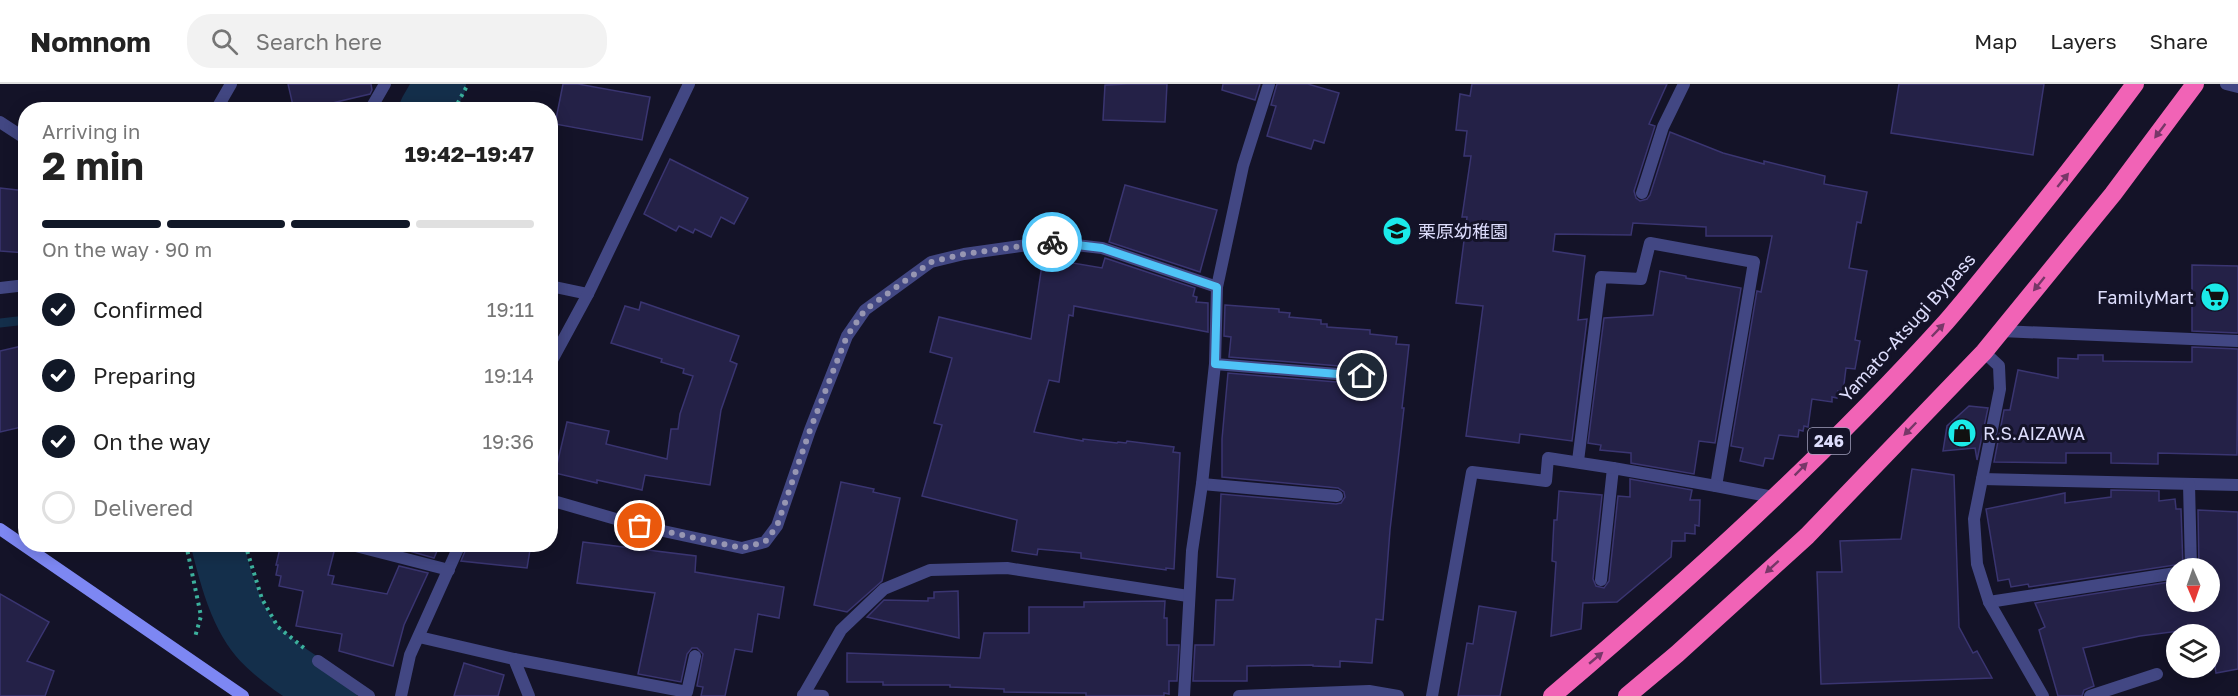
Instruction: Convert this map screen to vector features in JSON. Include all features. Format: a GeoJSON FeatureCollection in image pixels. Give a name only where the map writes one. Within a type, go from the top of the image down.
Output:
{"type":"FeatureCollection","features":[{"type":"Feature","properties":{"kind":"highway","name":"Yamato-Atsugi Bypass"},"geometry":{"type":"LineString","coordinates":[[1552,696],[1646,616],[1773,497],[1947,321],[2080,159],[2135,84]]}},
{"type":"Feature","properties":{"kind":"highway","name":"246"},"geometry":{"type":"LineString","coordinates":[[1627,696],[1677,654],[1807,536],[1984,352],[2113,194],[2196,84]]}},
{"type":"Feature","properties":{"kind":"street"},"geometry":{"type":"LineString","coordinates":[[221,102],[231,84]]}},
{"type":"Feature","properties":{"kind":"street"},"geometry":{"type":"LineString","coordinates":[[375,102],[385,84]]}},
{"type":"Feature","properties":{"kind":"street"},"geometry":{"type":"LineString","coordinates":[[558,349],[588,294],[688,84]]}},
{"type":"Feature","properties":{"kind":"street"},"geometry":{"type":"LineString","coordinates":[[1184,696],[1192,551],[1215,364],[1217,287],[1243,166],[1269,84]]}},
{"type":"Feature","properties":{"kind":"street"},"geometry":{"type":"LineString","coordinates":[[1642,193],[1663,127],[1684,84]]}},
{"type":"Feature","properties":{"kind":"street"},"geometry":{"type":"LineString","coordinates":[[2226,84],[2238,87]]}},
{"type":"Feature","properties":{"kind":"street"},"geometry":{"type":"LineString","coordinates":[[0,122],[18,134]]}},
{"type":"Feature","properties":{"kind":"street"},"geometry":{"type":"LineString","coordinates":[[558,502],[640,526],[742,548],[765,542],[777,526],[810,430],[847,336],[865,310],[931,262],[964,254],[1049,242],[1102,248],[1217,287]]}},
{"type":"Feature","properties":{"kind":"street"},"geometry":{"type":"LineString","coordinates":[[1578,461],[1601,277],[1641,279],[1650,243],[1754,262],[1716,486]]}},
{"type":"Feature","properties":{"kind":"street"},"geometry":{"type":"LineString","coordinates":[[0,288],[18,286]]}},
{"type":"Feature","properties":{"kind":"street"},"geometry":{"type":"LineString","coordinates":[[558,288],[588,294]]}},
{"type":"Feature","properties":{"kind":"street"},"geometry":{"type":"LineString","coordinates":[[2001,331],[2238,341]]}},
{"type":"Feature","properties":{"kind":"street"},"geometry":{"type":"LineString","coordinates":[[1984,352],[1999,366],[2000,389],[1974,519],[1977,564],[1989,602],[2043,696]]}},
{"type":"Feature","properties":{"kind":"street"},"geometry":{"type":"LineString","coordinates":[[1215,364],[1362,376]]}},
{"type":"Feature","properties":{"kind":"street"},"geometry":{"type":"LineString","coordinates":[[1432,696],[1472,472],[1546,481],[1548,458],[1578,461],[1773,497]]}},
{"type":"Feature","properties":{"kind":"street"},"geometry":{"type":"LineString","coordinates":[[1601,580],[1613,468]]}},
{"type":"Feature","properties":{"kind":"street"},"geometry":{"type":"LineString","coordinates":[[1982,479],[2238,485]]}},
{"type":"Feature","properties":{"kind":"street"},"geometry":{"type":"LineString","coordinates":[[2189,483],[2191,558]]}},
{"type":"Feature","properties":{"kind":"street"},"geometry":{"type":"LineString","coordinates":[[1202,484],[1337,496]]}},
{"type":"Feature","properties":{"kind":"street"},"geometry":{"type":"LineString","coordinates":[[0,529],[18,541]]}},
{"type":"Feature","properties":{"kind":"street"},"geometry":{"type":"LineString","coordinates":[[33,552],[243,696]]}},
{"type":"Feature","properties":{"kind":"street"},"geometry":{"type":"LineString","coordinates":[[379,552],[449,570]]}},
{"type":"Feature","properties":{"kind":"street"},"geometry":{"type":"LineString","coordinates":[[401,696],[410,656],[457,552]]}},
{"type":"Feature","properties":{"kind":"street"},"geometry":{"type":"LineString","coordinates":[[823,696],[803,695],[841,630],[884,589],[930,570],[1007,568],[1188,596]]}},
{"type":"Feature","properties":{"kind":"street"},"geometry":{"type":"LineString","coordinates":[[1989,602],[2166,575]]}},
{"type":"Feature","properties":{"kind":"street"},"geometry":{"type":"LineString","coordinates":[[419,637],[687,692],[695,656]]}},
{"type":"Feature","properties":{"kind":"street"},"geometry":{"type":"LineString","coordinates":[[514,658],[529,696]]}},
{"type":"Feature","properties":{"kind":"street"},"geometry":{"type":"LineString","coordinates":[[318,661],[369,696]]}},
{"type":"Feature","properties":{"kind":"street"},"geometry":{"type":"LineString","coordinates":[[2090,696],[2157,674]]}},
{"type":"Feature","properties":{"kind":"street"},"geometry":{"type":"LineString","coordinates":[[1239,696],[1369,691],[1398,696]]}},
{"type":"Feature","properties":{"kind":"path"},"geometry":{"type":"LineString","coordinates":[[458,102],[468,84]]}},
{"type":"Feature","properties":{"kind":"path"},"geometry":{"type":"LineString","coordinates":[[188,552],[201,616],[194,641]]}},
{"type":"Feature","properties":{"kind":"path"},"geometry":{"type":"LineString","coordinates":[[247,552],[262,599],[278,627],[318,661]]}},
{"type":"Feature","properties":{"kind":"building"},"geometry":{"type":"Polygon","coordinates":[[[288,84],[371,84],[370,94],[336,102],[292,102],[288,84]]]}},
{"type":"Feature","properties":{"kind":"building"},"geometry":{"type":"Polygon","coordinates":[[[563,84],[578,84],[650,97],[642,140],[558,125],[558,109],[563,84]]]}},
{"type":"Feature","properties":{"kind":"building"},"geometry":{"type":"Polygon","coordinates":[[[1167,84],[1165,122],[1103,120],[1105,85],[1167,84]]]}},
{"type":"Feature","properties":{"kind":"building"},"geometry":{"type":"Polygon","coordinates":[[[1223,84],[1260,84],[1255,100],[1222,90],[1223,84]]]}},
{"type":"Feature","properties":{"kind":"building"},"geometry":{"type":"Polygon","coordinates":[[[1277,84],[1308,84],[1339,93],[1324,143],[1314,140],[1311,149],[1267,136],[1276,106],[1271,105],[1277,84]]]}},
{"type":"Feature","properties":{"kind":"building"},"geometry":{"type":"Polygon","coordinates":[[[1472,84],[1667,84],[1649,124],[1655,126],[1634,191],[1636,198],[1640,201],[1647,199],[1650,195],[1670,132],[1723,153],[1825,176],[1824,184],[1867,192],[1861,223],[1857,222],[1849,268],[1867,271],[1855,340],[1860,341],[1855,369],[1846,368],[1843,392],[1838,391],[1837,398],[1832,397],[1832,402],[1812,399],[1808,427],[1804,426],[1803,431],[1799,430],[1798,437],[1779,435],[1773,459],[1765,458],[1763,466],[1740,461],[1743,448],[1731,446],[1757,291],[1761,292],[1772,236],[1706,236],[1706,227],[1633,223],[1631,235],[1555,234],[1553,251],[1585,256],[1578,320],[1587,319],[1572,441],[1520,434],[1519,443],[1466,436],[1483,306],[1456,303],[1467,217],[1462,217],[1471,156],[1464,156],[1467,131],[1456,130],[1460,94],[1470,96],[1472,84]]]}},
{"type":"Feature","properties":{"kind":"building"},"geometry":{"type":"Polygon","coordinates":[[[1899,84],[2044,84],[2033,155],[1891,133],[1899,84]]]}},
{"type":"Feature","properties":{"kind":"building"},"geometry":{"type":"Polygon","coordinates":[[[670,159],[748,198],[734,224],[721,217],[711,237],[695,229],[693,233],[679,226],[676,231],[644,214],[670,159]]]}},
{"type":"Feature","properties":{"kind":"building"},"geometry":{"type":"Polygon","coordinates":[[[1125,185],[1217,210],[1200,272],[1109,242],[1125,185]]]}},
{"type":"Feature","properties":{"kind":"building"},"geometry":{"type":"Polygon","coordinates":[[[0,188],[18,190],[18,252],[0,251],[0,188]]]}},
{"type":"Feature","properties":{"kind":"building"},"geometry":{"type":"Polygon","coordinates":[[[1043,258],[1102,268],[1105,258],[1195,288],[1193,296],[1197,297],[1196,302],[1208,303],[1208,332],[1074,306],[1073,316],[1069,315],[1059,382],[1049,380],[1034,432],[1083,441],[1083,439],[1126,443],[1127,441],[1174,447],[1173,452],[1180,453],[1174,569],[1166,568],[1166,570],[1081,558],[1081,553],[1038,549],[1037,555],[1012,551],[1017,520],[922,496],[942,425],[934,423],[952,358],[930,352],[939,317],[1031,339],[1043,258]]]}},
{"type":"Feature","properties":{"kind":"building","name":"FamilyMart"},"geometry":{"type":"Polygon","coordinates":[[[2192,265],[2238,266],[2238,333],[2192,331],[2192,265]]]}},
{"type":"Feature","properties":{"kind":"building"},"geometry":{"type":"Polygon","coordinates":[[[1660,271],[1741,288],[1715,443],[1699,441],[1694,474],[1631,463],[1631,453],[1600,450],[1601,445],[1588,443],[1604,318],[1653,315],[1660,271]]]}},
{"type":"Feature","properties":{"kind":"building"},"geometry":{"type":"Polygon","coordinates":[[[641,302],[739,336],[730,361],[737,364],[721,410],[710,485],[645,475],[642,490],[558,474],[558,460],[567,422],[609,431],[606,444],[667,459],[671,429],[678,429],[680,414],[693,376],[683,373],[684,369],[661,362],[662,359],[611,343],[625,306],[639,310],[641,302]]]}},
{"type":"Feature","properties":{"kind":"building"},"geometry":{"type":"Polygon","coordinates":[[[1225,305],[1279,309],[1279,312],[1290,313],[1289,317],[1321,320],[1321,324],[1327,324],[1327,327],[1370,330],[1370,334],[1397,337],[1396,344],[1409,345],[1383,620],[1376,619],[1372,663],[1340,661],[1340,667],[1247,666],[1247,681],[1193,681],[1195,645],[1214,645],[1216,600],[1233,600],[1235,579],[1217,577],[1221,494],[1336,504],[1341,503],[1345,497],[1344,492],[1338,488],[1222,477],[1222,439],[1228,373],[1361,384],[1366,383],[1370,377],[1369,372],[1363,368],[1229,357],[1231,337],[1224,336],[1225,305]]]}},
{"type":"Feature","properties":{"kind":"building"},"geometry":{"type":"Polygon","coordinates":[[[18,347],[18,428],[0,432],[0,351],[18,347]]]}},
{"type":"Feature","properties":{"kind":"building"},"geometry":{"type":"Polygon","coordinates":[[[2192,347],[2238,349],[2237,455],[2158,453],[2158,464],[2111,463],[2111,453],[2066,453],[2066,463],[1994,462],[2004,410],[2010,410],[2018,370],[2058,378],[2058,358],[2078,359],[2078,355],[2103,355],[2103,361],[2192,362],[2192,347]]]}},
{"type":"Feature","properties":{"kind":"building"},"geometry":{"type":"Polygon","coordinates":[[[1969,406],[1988,408],[1977,460],[1975,448],[1943,451],[1947,426],[1969,406]]]}},
{"type":"Feature","properties":{"kind":"building"},"geometry":{"type":"Polygon","coordinates":[[[1912,469],[1954,475],[1959,627],[1973,653],[1977,651],[1992,678],[1821,684],[1817,572],[1842,572],[1840,541],[1901,539],[1912,469]]]}},
{"type":"Feature","properties":{"kind":"building"},"geometry":{"type":"Polygon","coordinates":[[[1630,479],[1692,490],[1690,500],[1700,500],[1699,526],[1695,525],[1695,534],[1685,533],[1685,541],[1672,541],[1671,557],[1617,602],[1583,603],[1581,629],[1551,636],[1556,562],[1552,561],[1554,520],[1557,520],[1559,491],[1602,495],[1593,579],[1596,586],[1604,588],[1609,581],[1618,496],[1630,497],[1630,479]]]}},
{"type":"Feature","properties":{"kind":"building"},"geometry":{"type":"Polygon","coordinates":[[[841,482],[874,489],[873,492],[900,498],[882,581],[847,612],[814,605],[841,482]]]}},
{"type":"Feature","properties":{"kind":"building"},"geometry":{"type":"Polygon","coordinates":[[[2111,490],[2159,491],[2159,501],[2175,499],[2176,509],[2181,509],[2183,558],[2166,558],[2166,566],[2029,587],[2028,584],[2011,587],[2009,579],[1998,581],[1986,509],[2065,493],[2065,503],[2111,497],[2111,490]]]}},
{"type":"Feature","properties":{"kind":"building"},"geometry":{"type":"Polygon","coordinates":[[[2198,510],[2238,512],[2238,669],[2220,672],[2220,624],[2166,624],[2166,633],[2083,648],[2094,686],[2084,690],[2082,696],[2058,696],[2039,630],[2045,627],[2035,603],[2166,583],[2166,612],[2220,612],[2220,558],[2199,558],[2198,510]]]}},
{"type":"Feature","properties":{"kind":"building"},"geometry":{"type":"Polygon","coordinates":[[[583,542],[696,556],[695,572],[784,587],[779,618],[758,614],[752,652],[735,649],[725,696],[701,696],[703,687],[697,686],[703,654],[697,648],[692,648],[687,654],[681,682],[638,674],[655,593],[577,583],[583,542]]]}},
{"type":"Feature","properties":{"kind":"building"},"geometry":{"type":"Polygon","coordinates":[[[279,552],[334,552],[328,575],[334,576],[332,584],[387,594],[399,566],[428,573],[404,625],[393,666],[339,651],[342,634],[296,626],[303,591],[279,586],[281,576],[276,575],[278,565],[276,565],[279,552]]]}},
{"type":"Feature","properties":{"kind":"building"},"geometry":{"type":"Polygon","coordinates":[[[413,552],[437,552],[434,558],[413,552]]]}},
{"type":"Feature","properties":{"kind":"building"},"geometry":{"type":"Polygon","coordinates":[[[465,552],[530,552],[527,568],[461,561],[465,552]]]}},
{"type":"Feature","properties":{"kind":"building"},"geometry":{"type":"Polygon","coordinates":[[[958,591],[959,638],[867,617],[884,600],[928,601],[928,598],[934,598],[934,592],[958,591]]]}},
{"type":"Feature","properties":{"kind":"building"},"geometry":{"type":"Polygon","coordinates":[[[0,594],[49,622],[27,661],[54,671],[45,696],[0,696],[0,594]]]}},
{"type":"Feature","properties":{"kind":"building"},"geometry":{"type":"Polygon","coordinates":[[[1165,601],[1167,645],[1179,645],[1177,681],[1169,681],[1169,694],[1164,693],[1164,696],[1086,696],[1086,693],[1004,692],[1004,689],[950,687],[950,685],[883,685],[883,682],[847,682],[847,653],[980,658],[984,633],[1029,633],[1029,607],[1084,607],[1084,602],[1165,601]]]}},
{"type":"Feature","properties":{"kind":"building"},"geometry":{"type":"Polygon","coordinates":[[[1479,606],[1516,612],[1500,696],[1458,696],[1467,643],[1473,644],[1479,606]]]}},
{"type":"Feature","properties":{"kind":"building"},"geometry":{"type":"Polygon","coordinates":[[[464,663],[504,675],[498,696],[454,696],[464,663]]]}},
{"type":"Feature","properties":{"kind":"waterway"},"geometry":{"type":"LineString","coordinates":[[430,102],[440,84]]}},
{"type":"Feature","properties":{"kind":"waterway"},"geometry":{"type":"LineString","coordinates":[[0,323],[18,321]]}},
{"type":"Feature","properties":{"kind":"waterway"},"geometry":{"type":"LineString","coordinates":[[219,552],[232,596],[251,633],[275,658],[331,696]]}},
{"type":"Feature","properties":{"kind":"way so far"},"geometry":{"type":"LineString","coordinates":[[640,526],[742,548],[765,542],[777,526],[810,430],[847,336],[865,310],[931,262],[964,254],[1052,242]]}},
{"type":"Feature","properties":{"kind":"place","name":"栗原幼稚園"},"geometry":{"type":"Point","coordinates":[1397,231]}},
{"type":"Feature","properties":{"kind":"place","name":"FamilyMart"},"geometry":{"type":"Point","coordinates":[2215,297]}},
{"type":"Feature","properties":{"kind":"place","name":"R.S.AIZAWA"},"geometry":{"type":"Point","coordinates":[1962,433]}},
{"type":"Feature","properties":{"kind":"route"},"geometry":{"type":"LineString","coordinates":[[1052,242],[1102,248],[1217,287],[1215,364],[1362,376]]}}]}
